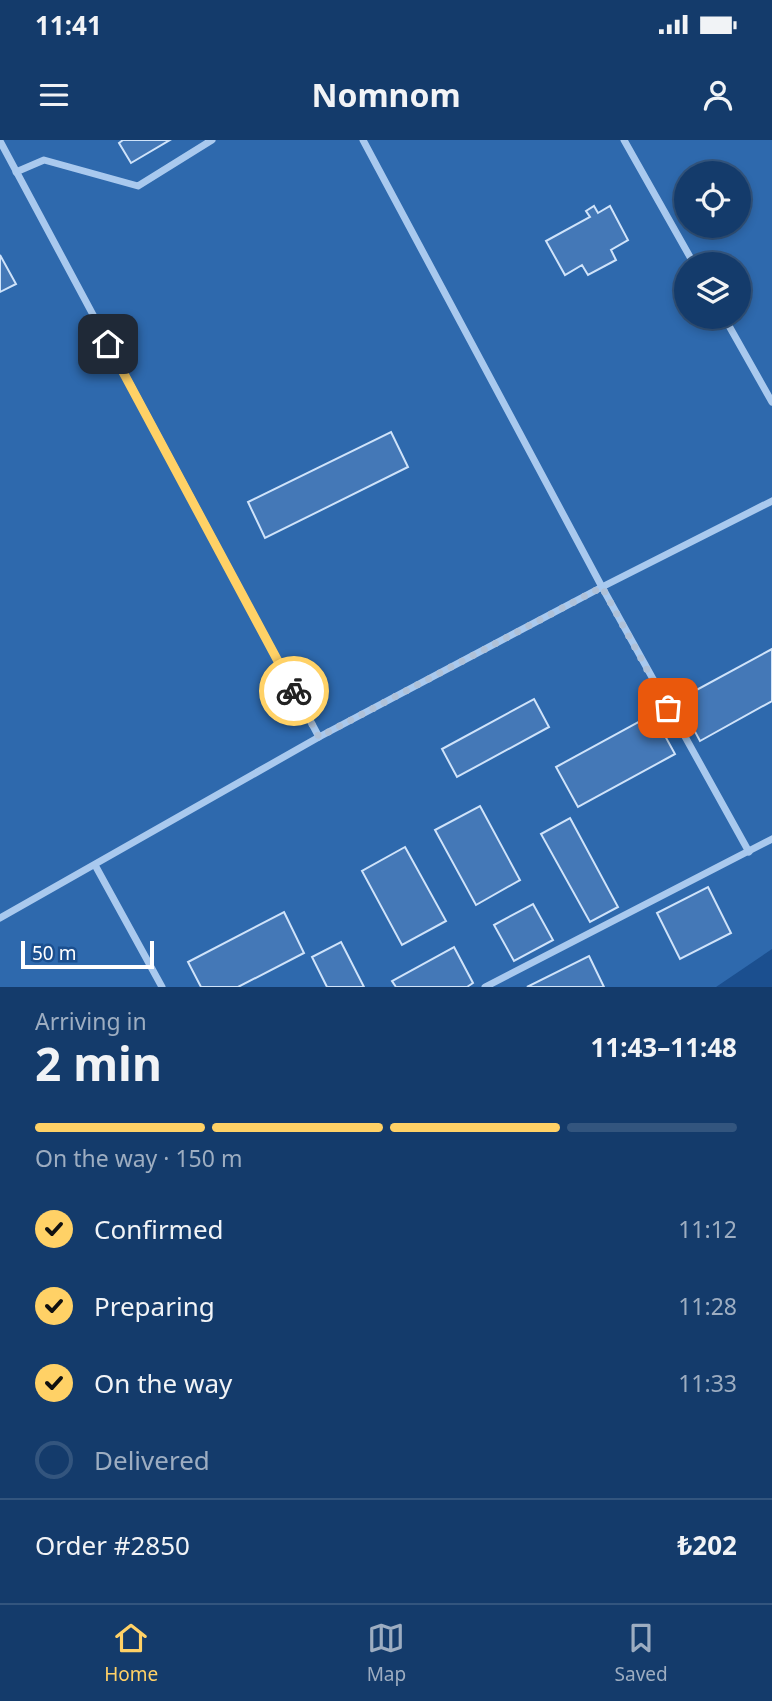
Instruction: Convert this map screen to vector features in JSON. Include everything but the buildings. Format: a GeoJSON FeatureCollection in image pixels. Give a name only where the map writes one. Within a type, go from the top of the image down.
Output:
{"type":"FeatureCollection","features":[{"type":"Feature","properties":{"kind":"street"},"geometry":{"type":"LineString","coordinates":[[16,172],[44,160],[138,186],[212,140]]}},
{"type":"Feature","properties":{"kind":"street"},"geometry":{"type":"LineString","coordinates":[[363,140],[602,587],[749,852]]}},
{"type":"Feature","properties":{"kind":"street"},"geometry":{"type":"LineString","coordinates":[[624,140],[687,252]]}},
{"type":"Feature","properties":{"kind":"street"},"geometry":{"type":"LineString","coordinates":[[0,141],[319,737]]}},
{"type":"Feature","properties":{"kind":"street"},"geometry":{"type":"LineString","coordinates":[[731,329],[772,402]]}},
{"type":"Feature","properties":{"kind":"street"},"geometry":{"type":"LineString","coordinates":[[0,918],[319,737],[602,587],[772,501]]}},
{"type":"Feature","properties":{"kind":"street"},"geometry":{"type":"LineString","coordinates":[[485,987],[772,839]]}},
{"type":"Feature","properties":{"kind":"street"},"geometry":{"type":"LineString","coordinates":[[95,864],[162,987]]}},
{"type":"Feature","properties":{"kind":"shaded area"},"geometry":{"type":"Polygon","coordinates":[[[0,140],[772,140],[772,949],[716,987],[0,987],[0,140]]]}},
{"type":"Feature","properties":{"kind":"way so far"},"geometry":{"type":"LineString","coordinates":[[294,691],[319,737],[602,587],[668,708]]}},
{"type":"Feature","properties":{"kind":"route"},"geometry":{"type":"LineString","coordinates":[[108,344],[294,691]]}}]}
